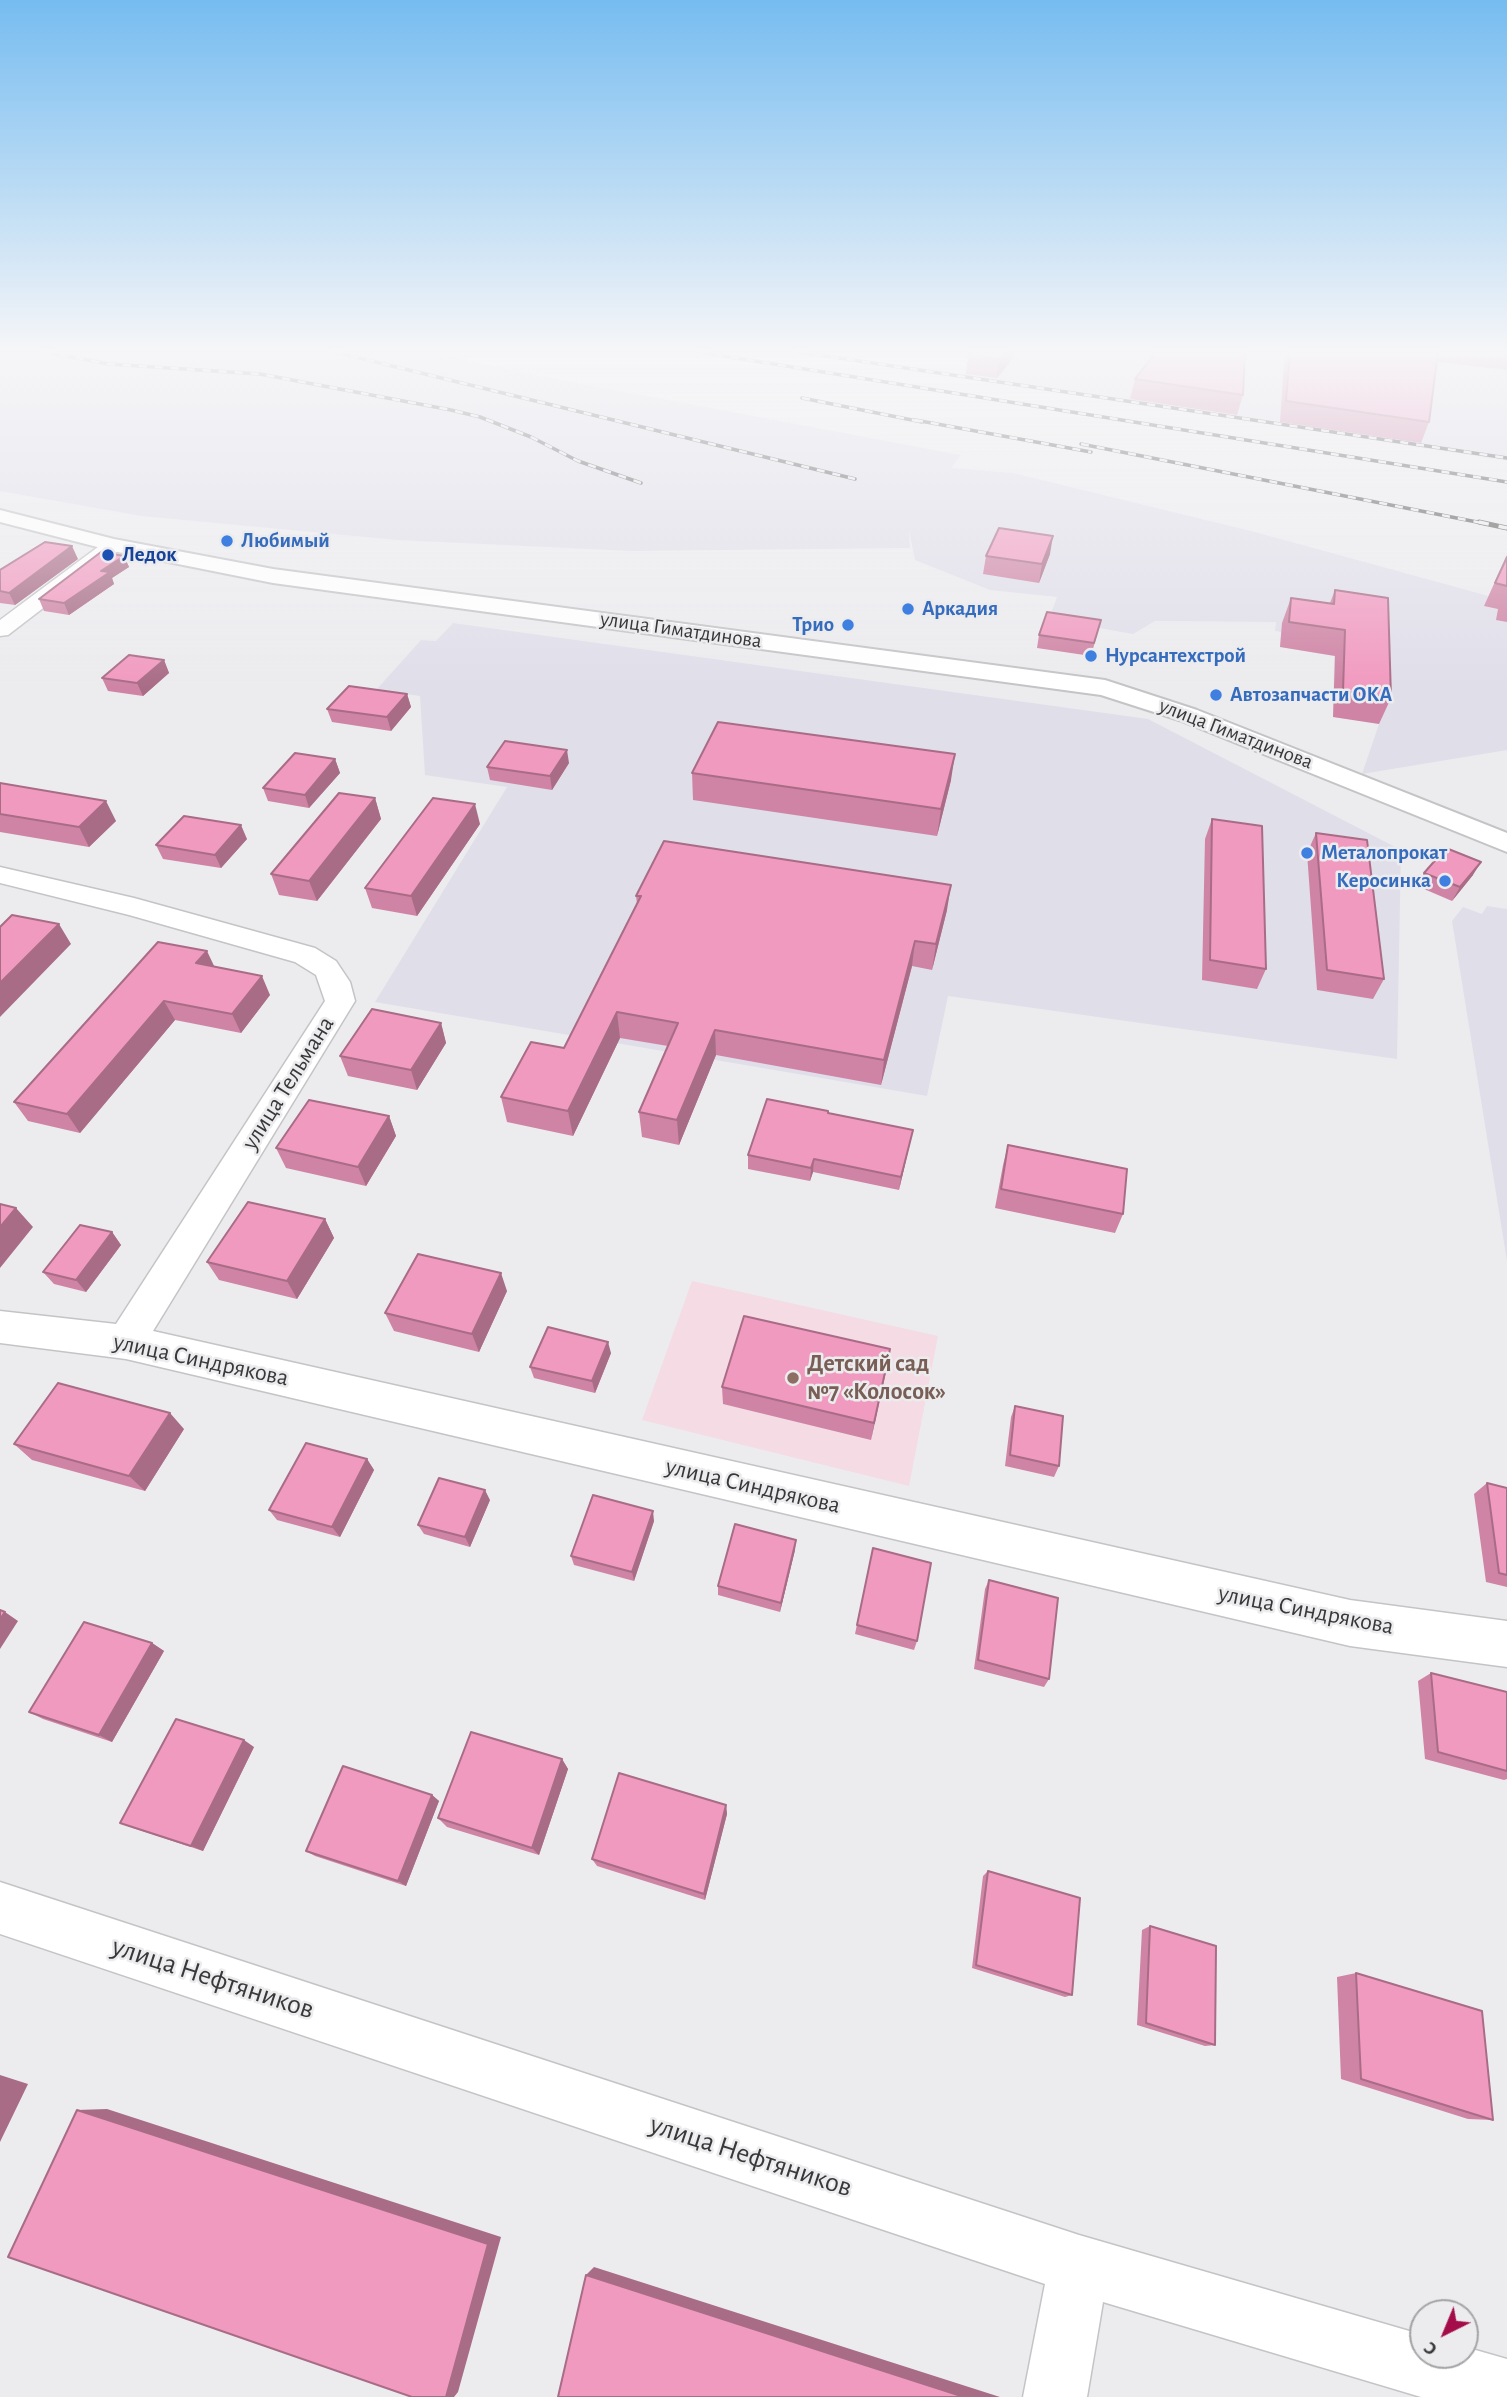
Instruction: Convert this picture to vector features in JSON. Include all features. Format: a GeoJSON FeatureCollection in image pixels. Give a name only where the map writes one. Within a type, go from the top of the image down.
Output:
{"type":"FeatureCollection","features":[{"type":"Feature","properties":{"kind":"main road","name":"улица Гиматдинова"},"geometry":{"type":"LineString","coordinates":[[0,516],[113,545],[273,576],[1105,688],[1157,703],[1507,843]]}},
{"type":"Feature","properties":{"kind":"street"},"geometry":{"type":"LineString","coordinates":[[0,630],[113,545]]}},
{"type":"Feature","properties":{"kind":"street","name":"улица Тельмана"},"geometry":{"type":"LineString","coordinates":[[0,874],[134,907],[304,955],[326,968],[335,982],[340,1001],[126,1342]]}},
{"type":"Feature","properties":{"kind":"street","name":"улица Синдрякова"},"geometry":{"type":"LineString","coordinates":[[0,1326],[126,1342],[1339,1620],[1507,1644]]}},
{"type":"Feature","properties":{"kind":"street","name":"улица Нефтяников"},"geometry":{"type":"LineString","coordinates":[[0,1908],[1079,2265],[1507,2390]]}},
{"type":"Feature","properties":{"kind":"street"},"geometry":{"type":"LineString","coordinates":[[1055,2397],[1079,2265]]}},
{"type":"Feature","properties":{"kind":"shaded area"},"geometry":{"type":"Polygon","coordinates":[[[0,464],[954,464],[951,468],[1013,473],[1255,532],[1507,601],[1507,750],[1362,774],[1379,724],[1333,717],[1334,656],[1280,647],[1281,632],[1275,631],[1276,622],[1155,621],[1133,634],[1049,619],[1057,597],[990,590],[915,560],[909,531],[910,548],[631,551],[397,540],[141,516],[0,491],[0,464]]]}},
{"type":"Feature","properties":{"kind":"shaded area"},"geometry":{"type":"Polygon","coordinates":[[[453,623],[1148,719],[1401,850],[1397,1059],[948,996],[927,1096],[375,1002],[507,787],[425,775],[420,696],[376,690],[421,640],[436,641],[453,623]]]}},
{"type":"Feature","properties":{"kind":"shaded area"},"geometry":{"type":"Polygon","coordinates":[[[1487,906],[1507,909],[1507,1261],[1452,921],[1463,907],[1482,914],[1487,906]]]}},
{"type":"Feature","properties":{"kind":"shaded area","name":"Детский сад №7 «Колосок»"},"geometry":{"type":"Polygon","coordinates":[[[692,1281],[938,1336],[909,1486],[642,1420],[692,1281]]]}},
{"type":"Feature","properties":{"kind":"building"},"geometry":{"type":"Polygon","coordinates":[[[999,528],[1053,536],[1042,564],[986,556],[999,528]]]}},
{"type":"Feature","properties":{"kind":"building"},"geometry":{"type":"Polygon","coordinates":[[[45,542],[72,546],[9,593],[0,591],[0,570],[45,542]]]}},
{"type":"Feature","properties":{"kind":"building"},"geometry":{"type":"Polygon","coordinates":[[[101,552],[124,556],[101,571],[110,572],[64,603],[39,599],[101,552]]]}},
{"type":"Feature","properties":{"kind":"building"},"geometry":{"type":"Polygon","coordinates":[[[1507,557],[1507,586],[1495,583],[1507,557]]]}},
{"type":"Feature","properties":{"kind":"building"},"geometry":{"type":"Polygon","coordinates":[[[1335,590],[1388,598],[1391,698],[1343,691],[1345,630],[1289,622],[1291,598],[1334,604],[1335,590]]]}},
{"type":"Feature","properties":{"kind":"building"},"geometry":{"type":"Polygon","coordinates":[[[1047,612],[1101,620],[1094,643],[1039,635],[1047,612]]]}},
{"type":"Feature","properties":{"kind":"building"},"geometry":{"type":"Polygon","coordinates":[[[129,655],[164,660],[137,683],[102,678],[129,655]]]}},
{"type":"Feature","properties":{"kind":"building"},"geometry":{"type":"Polygon","coordinates":[[[349,686],[407,694],[387,717],[327,709],[349,686]]]}},
{"type":"Feature","properties":{"kind":"building"},"geometry":{"type":"Polygon","coordinates":[[[718,722],[955,754],[941,809],[692,773],[718,722]]]}},
{"type":"Feature","properties":{"kind":"building"},"geometry":{"type":"Polygon","coordinates":[[[505,741],[567,750],[550,776],[487,767],[505,741]]]}},
{"type":"Feature","properties":{"kind":"building"},"geometry":{"type":"Polygon","coordinates":[[[295,753],[335,759],[305,795],[263,788],[295,753]]]}},
{"type":"Feature","properties":{"kind":"building"},"geometry":{"type":"Polygon","coordinates":[[[0,783],[106,801],[79,827],[0,814],[0,783]]]}},
{"type":"Feature","properties":{"kind":"building"},"geometry":{"type":"Polygon","coordinates":[[[339,793],[375,798],[309,881],[271,874],[339,793]]]}},
{"type":"Feature","properties":{"kind":"building"},"geometry":{"type":"Polygon","coordinates":[[[433,798],[475,804],[411,896],[365,888],[433,798]]]}},
{"type":"Feature","properties":{"kind":"building"},"geometry":{"type":"Polygon","coordinates":[[[184,816],[241,825],[215,855],[156,845],[184,816]]]}},
{"type":"Feature","properties":{"kind":"building"},"geometry":{"type":"Polygon","coordinates":[[[1212,819],[1262,826],[1266,969],[1210,960],[1212,819]]]}},
{"type":"Feature","properties":{"kind":"building"},"geometry":{"type":"Polygon","coordinates":[[[1316,833],[1367,840],[1384,979],[1327,970],[1316,833]]]}},
{"type":"Feature","properties":{"kind":"building"},"geometry":{"type":"Polygon","coordinates":[[[664,841],[951,885],[936,944],[915,941],[884,1060],[715,1030],[677,1120],[639,1112],[678,1023],[617,1012],[568,1111],[501,1097],[531,1042],[564,1048],[641,896],[636,896],[664,841]]]}},
{"type":"Feature","properties":{"kind":"building"},"geometry":{"type":"Polygon","coordinates":[[[1446,848],[1481,862],[1460,887],[1424,873],[1446,848]]]}},
{"type":"Feature","properties":{"kind":"building"},"geometry":{"type":"Polygon","coordinates":[[[12,915],[59,924],[0,983],[0,927],[12,915]]]}},
{"type":"Feature","properties":{"kind":"building"},"geometry":{"type":"Polygon","coordinates":[[[158,942],[207,951],[196,963],[262,976],[232,1014],[164,1001],[67,1114],[14,1102],[158,942]]]}},
{"type":"Feature","properties":{"kind":"building"},"geometry":{"type":"Polygon","coordinates":[[[372,1009],[441,1023],[411,1070],[340,1056],[372,1009]]]}},
{"type":"Feature","properties":{"kind":"building"},"geometry":{"type":"Polygon","coordinates":[[[767,1099],[913,1130],[901,1177],[814,1159],[811,1168],[748,1155],[767,1099]]]}},
{"type":"Feature","properties":{"kind":"building"},"geometry":{"type":"Polygon","coordinates":[[[309,1100],[389,1116],[358,1167],[276,1148],[309,1100]]]}},
{"type":"Feature","properties":{"kind":"building"},"geometry":{"type":"Polygon","coordinates":[[[1008,1145],[1127,1169],[1123,1214],[1001,1189],[1008,1145]]]}},
{"type":"Feature","properties":{"kind":"building"},"geometry":{"type":"Polygon","coordinates":[[[248,1202],[325,1219],[287,1281],[207,1262],[248,1202]]]}},
{"type":"Feature","properties":{"kind":"building"},"geometry":{"type":"Polygon","coordinates":[[[0,1204],[16,1208],[0,1227],[0,1204]]]}},
{"type":"Feature","properties":{"kind":"building"},"geometry":{"type":"Polygon","coordinates":[[[80,1225],[112,1232],[76,1280],[43,1272],[80,1225]]]}},
{"type":"Feature","properties":{"kind":"building"},"geometry":{"type":"Polygon","coordinates":[[[418,1254],[501,1273],[472,1334],[385,1313],[418,1254]]]}},
{"type":"Feature","properties":{"kind":"building"},"geometry":{"type":"Polygon","coordinates":[[[744,1316],[890,1349],[874,1423],[722,1387],[744,1316]]]}},
{"type":"Feature","properties":{"kind":"building"},"geometry":{"type":"Polygon","coordinates":[[[548,1327],[608,1342],[592,1381],[530,1367],[548,1327]]]}},
{"type":"Feature","properties":{"kind":"building"},"geometry":{"type":"Polygon","coordinates":[[[58,1383],[170,1413],[129,1476],[14,1444],[58,1383]]]}},
{"type":"Feature","properties":{"kind":"building"},"geometry":{"type":"Polygon","coordinates":[[[1015,1406],[1063,1416],[1059,1466],[1010,1455],[1015,1406]]]}},
{"type":"Feature","properties":{"kind":"building"},"geometry":{"type":"Polygon","coordinates":[[[306,1443],[367,1459],[332,1527],[269,1510],[306,1443]]]}},
{"type":"Feature","properties":{"kind":"building"},"geometry":{"type":"Polygon","coordinates":[[[439,1478],[485,1490],[465,1537],[418,1525],[439,1478]]]}},
{"type":"Feature","properties":{"kind":"building"},"geometry":{"type":"Polygon","coordinates":[[[1487,1483],[1507,1488],[1507,1575],[1499,1573],[1487,1483]]]}},
{"type":"Feature","properties":{"kind":"building"},"geometry":{"type":"Polygon","coordinates":[[[593,1495],[653,1511],[632,1572],[571,1556],[593,1495]]]}},
{"type":"Feature","properties":{"kind":"building"},"geometry":{"type":"Polygon","coordinates":[[[735,1524],[796,1540],[781,1603],[718,1586],[735,1524]]]}},
{"type":"Feature","properties":{"kind":"building"},"geometry":{"type":"Polygon","coordinates":[[[873,1548],[931,1563],[917,1641],[857,1625],[873,1548]]]}},
{"type":"Feature","properties":{"kind":"building"},"geometry":{"type":"Polygon","coordinates":[[[989,1580],[1058,1598],[1049,1679],[978,1660],[989,1580]]]}},
{"type":"Feature","properties":{"kind":"building"},"geometry":{"type":"Polygon","coordinates":[[[84,1622],[152,1643],[99,1735],[29,1712],[84,1622]]]}},
{"type":"Feature","properties":{"kind":"building"},"geometry":{"type":"Polygon","coordinates":[[[1431,1673],[1507,1692],[1507,1771],[1438,1752],[1431,1673]]]}},
{"type":"Feature","properties":{"kind":"building"},"geometry":{"type":"Polygon","coordinates":[[[176,1719],[244,1740],[191,1846],[120,1823],[176,1719]]]}},
{"type":"Feature","properties":{"kind":"building"},"geometry":{"type":"Polygon","coordinates":[[[471,1732],[562,1759],[532,1848],[438,1818],[471,1732]]]}},
{"type":"Feature","properties":{"kind":"building"},"geometry":{"type":"Polygon","coordinates":[[[343,1766],[432,1795],[398,1881],[306,1851],[343,1766]]]}},
{"type":"Feature","properties":{"kind":"building"},"geometry":{"type":"Polygon","coordinates":[[[619,1773],[726,1805],[704,1894],[592,1859],[619,1773]]]}},
{"type":"Feature","properties":{"kind":"building"},"geometry":{"type":"Polygon","coordinates":[[[988,1871],[1080,1898],[1072,1995],[976,1965],[988,1871]]]}},
{"type":"Feature","properties":{"kind":"building"},"geometry":{"type":"Polygon","coordinates":[[[1150,1926],[1216,1946],[1215,2045],[1146,2023],[1150,1926]]]}},
{"type":"Feature","properties":{"kind":"building"},"geometry":{"type":"Polygon","coordinates":[[[1356,1973],[1482,2011],[1493,2120],[1361,2079],[1356,1973]]]}},
{"type":"Feature","properties":{"kind":"building"},"geometry":{"type":"Polygon","coordinates":[[[77,2110],[488,2244],[446,2397],[412,2397],[8,2257],[77,2110]]]}},
{"type":"Feature","properties":{"kind":"building"},"geometry":{"type":"Polygon","coordinates":[[[586,2275],[964,2397],[558,2397],[586,2275]]]}},
{"type":"Feature","properties":{"kind":"railway"},"geometry":{"type":"LineString","coordinates":[[586,464],[641,483]]}},
{"type":"Feature","properties":{"kind":"railway"},"geometry":{"type":"LineString","coordinates":[[793,464],[855,479]]}},
{"type":"Feature","properties":{"kind":"railway"},"geometry":{"type":"LineString","coordinates":[[1182,464],[1487,524]]}},
{"type":"Feature","properties":{"kind":"railway"},"geometry":{"type":"LineString","coordinates":[[1394,464],[1507,482]]}},
{"type":"Feature","properties":{"kind":"railway"},"geometry":{"type":"LineString","coordinates":[[1479,522],[1507,528]]}},
{"type":"Feature","properties":{"kind":"place","name":"Любимый"},"geometry":{"type":"Point","coordinates":[227,541]}},
{"type":"Feature","properties":{"kind":"place","name":"Ледок"},"geometry":{"type":"Point","coordinates":[108,555]}},
{"type":"Feature","properties":{"kind":"place","name":"Аркадия"},"geometry":{"type":"Point","coordinates":[908,609]}},
{"type":"Feature","properties":{"kind":"place","name":"Трио"},"geometry":{"type":"Point","coordinates":[848,625]}},
{"type":"Feature","properties":{"kind":"place","name":"Нурсантехстрой"},"geometry":{"type":"Point","coordinates":[1091,656]}},
{"type":"Feature","properties":{"kind":"place","name":"Автозапчасти ОКА"},"geometry":{"type":"Point","coordinates":[1216,695]}},
{"type":"Feature","properties":{"kind":"place","name":"Металопрокат"},"geometry":{"type":"Point","coordinates":[1307,853]}},
{"type":"Feature","properties":{"kind":"place","name":"Керосинка"},"geometry":{"type":"Point","coordinates":[1445,881]}},
{"type":"Feature","properties":{"kind":"place","name":"Детский сад №7 «Колосок»"},"geometry":{"type":"Point","coordinates":[793,1378]}}]}
